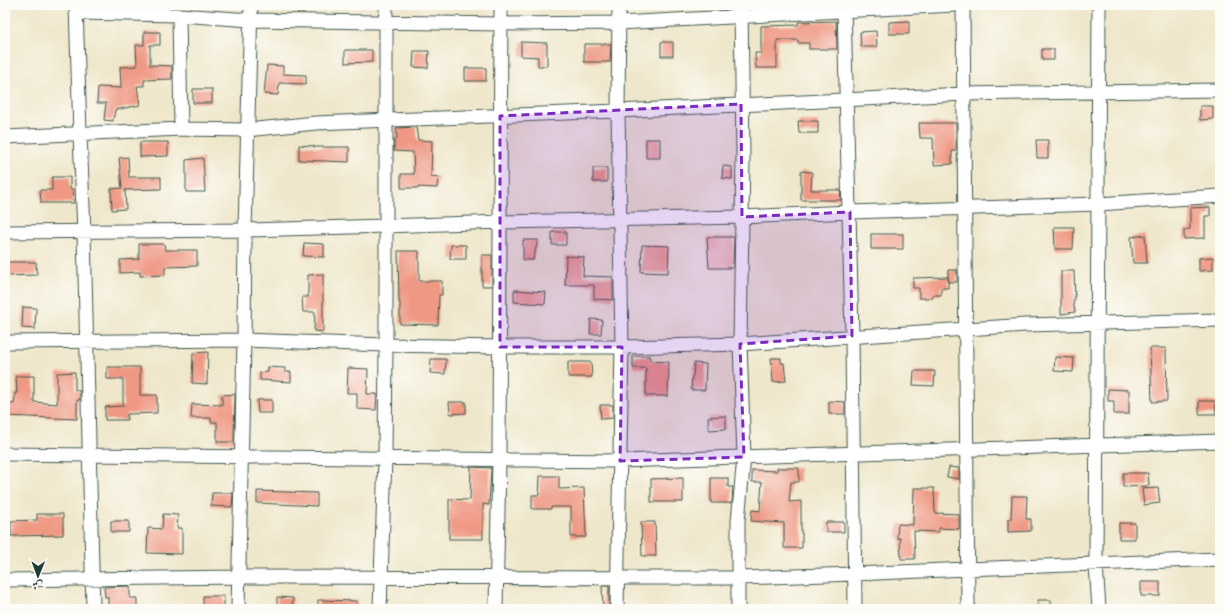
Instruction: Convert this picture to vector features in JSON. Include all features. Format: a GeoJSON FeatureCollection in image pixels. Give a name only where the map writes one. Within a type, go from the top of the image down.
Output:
{"type":"FeatureCollection","features":[{"type":"Feature","properties":{"kind":"street"},"geometry":{"type":"LineString","coordinates":[[238,609],[247,130],[251,5]]}},
{"type":"Feature","properties":{"kind":"street"},"geometry":{"type":"LineString","coordinates":[[380,609],[385,458],[386,5]]}},
{"type":"Feature","properties":{"kind":"street"},"geometry":{"type":"LineString","coordinates":[[496,609],[500,347],[501,5]]}},
{"type":"Feature","properties":{"kind":"street"},"geometry":{"type":"LineString","coordinates":[[617,609],[622,346],[618,111],[619,5]]}},
{"type":"Feature","properties":{"kind":"street"},"geometry":{"type":"LineString","coordinates":[[93,609],[84,232],[76,9],[251,20],[500,24],[619,23],[741,11],[954,5]]}},
{"type":"Feature","properties":{"kind":"street"},"geometry":{"type":"LineString","coordinates":[[963,5],[968,609]]}},
{"type":"Feature","properties":{"kind":"street"},"geometry":{"type":"LineString","coordinates":[[1099,5],[1096,446],[1096,564],[1099,609]]}},
{"type":"Feature","properties":{"kind":"street"},"geometry":{"type":"LineString","coordinates":[[844,8],[850,212],[854,609]]}},
{"type":"Feature","properties":{"kind":"street"},"geometry":{"type":"LineString","coordinates":[[738,609],[738,521],[744,457],[740,344],[742,217],[741,11]]}},
{"type":"Feature","properties":{"kind":"street"},"geometry":{"type":"LineString","coordinates":[[179,15],[181,129]]}},
{"type":"Feature","properties":{"kind":"street"},"geometry":{"type":"LineString","coordinates":[[5,137],[181,129],[247,130],[386,120],[618,111],[964,94],[1220,90]]}},
{"type":"Feature","properties":{"kind":"street"},"geometry":{"type":"LineString","coordinates":[[5,232],[245,230],[501,222],[742,217],[1098,204],[1220,196]]}},
{"type":"Feature","properties":{"kind":"street"},"geometry":{"type":"LineString","coordinates":[[5,342],[244,340],[500,347],[740,344],[1097,322],[1220,320]]}},
{"type":"Feature","properties":{"kind":"street"},"geometry":{"type":"LineString","coordinates":[[5,454],[620,461],[1220,441]]}},
{"type":"Feature","properties":{"kind":"street"},"geometry":{"type":"LineString","coordinates":[[5,580],[239,577],[739,578],[1220,559]]}},
{"type":"Feature","properties":{"kind":"highlighted area"},"geometry":{"type":"Polygon","coordinates":[[[741,104],[742,217],[850,212],[852,336],[740,344],[744,457],[620,461],[622,347],[500,347],[500,116],[741,104]]]}},
{"type":"Feature","properties":{"kind":"building"},"geometry":{"type":"Polygon","coordinates":[[[836,21],[837,49],[809,49],[809,43],[798,43],[798,40],[777,40],[777,68],[756,68],[755,53],[761,53],[761,26],[798,25],[798,22],[836,21]]]}},
{"type":"Feature","properties":{"kind":"building"},"geometry":{"type":"Polygon","coordinates":[[[909,21],[909,34],[889,34],[889,22],[909,21]]]}},
{"type":"Feature","properties":{"kind":"building"},"geometry":{"type":"Polygon","coordinates":[[[876,31],[877,47],[861,47],[860,32],[876,31]]]}},
{"type":"Feature","properties":{"kind":"building"},"geometry":{"type":"Polygon","coordinates":[[[144,32],[160,32],[160,45],[150,45],[150,65],[172,66],[172,79],[144,80],[144,86],[137,86],[140,105],[115,110],[113,121],[104,120],[106,103],[97,103],[98,87],[121,88],[120,67],[137,66],[136,45],[144,45],[144,32]]]}},
{"type":"Feature","properties":{"kind":"building"},"geometry":{"type":"Polygon","coordinates":[[[521,42],[547,43],[547,66],[538,66],[538,57],[521,56],[521,42]]]}},
{"type":"Feature","properties":{"kind":"building"},"geometry":{"type":"Polygon","coordinates":[[[661,42],[673,42],[673,56],[661,56],[661,42]]]}},
{"type":"Feature","properties":{"kind":"building"},"geometry":{"type":"Polygon","coordinates":[[[584,44],[611,44],[610,62],[584,62],[584,44]]]}},
{"type":"Feature","properties":{"kind":"building"},"geometry":{"type":"Polygon","coordinates":[[[1042,49],[1054,49],[1054,60],[1042,60],[1042,49]]]}},
{"type":"Feature","properties":{"kind":"building"},"geometry":{"type":"Polygon","coordinates":[[[345,50],[372,50],[372,62],[345,63],[345,50]]]}},
{"type":"Feature","properties":{"kind":"building"},"geometry":{"type":"Polygon","coordinates":[[[414,51],[429,51],[428,68],[413,67],[414,51]]]}},
{"type":"Feature","properties":{"kind":"building"},"geometry":{"type":"Polygon","coordinates":[[[267,65],[283,66],[283,74],[306,75],[306,84],[279,83],[278,95],[264,94],[267,65]]]}},
{"type":"Feature","properties":{"kind":"building"},"geometry":{"type":"Polygon","coordinates":[[[465,68],[486,68],[486,81],[465,81],[465,68]]]}},
{"type":"Feature","properties":{"kind":"building"},"geometry":{"type":"Polygon","coordinates":[[[193,89],[212,89],[212,103],[193,103],[193,89]]]}},
{"type":"Feature","properties":{"kind":"building"},"geometry":{"type":"Polygon","coordinates":[[[1200,106],[1213,106],[1213,119],[1200,120],[1200,106]]]}},
{"type":"Feature","properties":{"kind":"building"},"geometry":{"type":"Polygon","coordinates":[[[798,121],[818,121],[818,133],[799,133],[798,121]]]}},
{"type":"Feature","properties":{"kind":"building"},"geometry":{"type":"Polygon","coordinates":[[[919,123],[956,123],[956,151],[952,151],[952,164],[934,165],[933,138],[920,138],[919,123]]]}},
{"type":"Feature","properties":{"kind":"building"},"geometry":{"type":"Polygon","coordinates":[[[416,127],[418,140],[432,141],[431,177],[438,176],[437,188],[401,188],[401,174],[414,174],[413,152],[394,151],[394,139],[397,139],[396,128],[416,127]]]}},
{"type":"Feature","properties":{"kind":"building"},"geometry":{"type":"Polygon","coordinates":[[[646,139],[660,139],[660,158],[646,158],[646,139]]]}},
{"type":"Feature","properties":{"kind":"building"},"geometry":{"type":"Polygon","coordinates":[[[1036,140],[1048,140],[1048,158],[1037,158],[1036,140]]]}},
{"type":"Feature","properties":{"kind":"building"},"geometry":{"type":"Polygon","coordinates":[[[140,142],[168,142],[168,156],[140,157],[140,142]]]}},
{"type":"Feature","properties":{"kind":"building"},"geometry":{"type":"Polygon","coordinates":[[[299,145],[314,147],[349,147],[349,162],[299,160],[299,145]]]}},
{"type":"Feature","properties":{"kind":"building"},"geometry":{"type":"Polygon","coordinates":[[[128,157],[129,177],[161,177],[161,189],[125,190],[126,209],[112,210],[111,189],[122,188],[119,158],[128,157]]]}},
{"type":"Feature","properties":{"kind":"building"},"geometry":{"type":"Polygon","coordinates":[[[203,158],[205,192],[186,192],[186,160],[203,158]]]}},
{"type":"Feature","properties":{"kind":"building"},"geometry":{"type":"Polygon","coordinates":[[[723,166],[732,167],[732,179],[722,178],[723,166]]]}},
{"type":"Feature","properties":{"kind":"building"},"geometry":{"type":"Polygon","coordinates":[[[593,168],[607,168],[607,182],[593,182],[593,168]]]}},
{"type":"Feature","properties":{"kind":"building"},"geometry":{"type":"Polygon","coordinates":[[[801,171],[812,172],[811,190],[840,190],[841,200],[801,200],[801,171]]]}},
{"type":"Feature","properties":{"kind":"building"},"geometry":{"type":"Polygon","coordinates":[[[52,177],[70,177],[70,189],[73,189],[74,203],[41,203],[40,190],[52,190],[52,177]]]}},
{"type":"Feature","properties":{"kind":"building"},"geometry":{"type":"Polygon","coordinates":[[[1210,207],[1210,216],[1205,216],[1205,238],[1184,239],[1184,230],[1190,229],[1190,208],[1210,207]]]}},
{"type":"Feature","properties":{"kind":"building"},"geometry":{"type":"Polygon","coordinates":[[[1054,227],[1074,227],[1073,249],[1055,249],[1054,227]]]}},
{"type":"Feature","properties":{"kind":"building"},"geometry":{"type":"Polygon","coordinates":[[[552,232],[566,232],[566,245],[552,245],[552,232]]]}},
{"type":"Feature","properties":{"kind":"building"},"geometry":{"type":"Polygon","coordinates":[[[871,234],[903,234],[903,249],[871,249],[871,234]]]}},
{"type":"Feature","properties":{"kind":"building"},"geometry":{"type":"Polygon","coordinates":[[[1145,235],[1147,263],[1133,263],[1131,237],[1145,235]]]}},
{"type":"Feature","properties":{"kind":"building"},"geometry":{"type":"Polygon","coordinates":[[[707,237],[734,237],[733,268],[709,268],[707,237]]]}},
{"type":"Feature","properties":{"kind":"building"},"geometry":{"type":"Polygon","coordinates":[[[523,240],[538,240],[533,260],[523,260],[523,240]]]}},
{"type":"Feature","properties":{"kind":"building"},"geometry":{"type":"Polygon","coordinates":[[[304,243],[324,244],[324,257],[303,256],[304,243]]]}},
{"type":"Feature","properties":{"kind":"building"},"geometry":{"type":"Polygon","coordinates":[[[139,244],[164,244],[165,250],[197,250],[197,266],[165,267],[165,275],[140,276],[140,272],[120,273],[120,260],[139,259],[139,244]]]}},
{"type":"Feature","properties":{"kind":"building"},"geometry":{"type":"Polygon","coordinates":[[[451,245],[466,245],[466,259],[450,259],[451,245]]]}},
{"type":"Feature","properties":{"kind":"building"},"geometry":{"type":"Polygon","coordinates":[[[642,245],[669,246],[668,273],[641,272],[642,245]]]}},
{"type":"Feature","properties":{"kind":"building"},"geometry":{"type":"Polygon","coordinates":[[[398,251],[419,251],[419,281],[442,281],[442,295],[439,295],[438,325],[400,324],[398,251]]]}},
{"type":"Feature","properties":{"kind":"building"},"geometry":{"type":"Polygon","coordinates":[[[482,255],[492,255],[492,286],[482,286],[482,255]]]}},
{"type":"Feature","properties":{"kind":"building"},"geometry":{"type":"Polygon","coordinates":[[[566,256],[584,257],[583,276],[613,277],[613,300],[594,299],[594,285],[565,285],[566,256]]]}},
{"type":"Feature","properties":{"kind":"building"},"geometry":{"type":"Polygon","coordinates":[[[1213,257],[1213,270],[1199,271],[1199,258],[1213,257]]]}},
{"type":"Feature","properties":{"kind":"building"},"geometry":{"type":"Polygon","coordinates":[[[5,262],[36,262],[37,275],[5,276],[5,262]]]}},
{"type":"Feature","properties":{"kind":"building"},"geometry":{"type":"Polygon","coordinates":[[[948,270],[957,270],[957,282],[948,282],[948,270]]]}},
{"type":"Feature","properties":{"kind":"building"},"geometry":{"type":"Polygon","coordinates":[[[1061,271],[1074,271],[1075,300],[1073,300],[1075,312],[1061,314],[1061,271]]]}},
{"type":"Feature","properties":{"kind":"building"},"geometry":{"type":"Polygon","coordinates":[[[323,274],[323,332],[314,331],[315,312],[303,312],[302,297],[308,297],[308,275],[323,274]]]}},
{"type":"Feature","properties":{"kind":"building"},"geometry":{"type":"Polygon","coordinates":[[[948,277],[948,288],[941,288],[941,295],[933,295],[933,298],[919,298],[919,288],[913,288],[913,278],[948,277]]]}},
{"type":"Feature","properties":{"kind":"building"},"geometry":{"type":"Polygon","coordinates":[[[514,290],[546,292],[545,304],[514,302],[514,290]]]}},
{"type":"Feature","properties":{"kind":"building"},"geometry":{"type":"Polygon","coordinates":[[[23,307],[36,308],[35,329],[22,328],[23,307]]]}},
{"type":"Feature","properties":{"kind":"building"},"geometry":{"type":"Polygon","coordinates":[[[591,319],[602,320],[601,334],[590,334],[591,319]]]}},
{"type":"Feature","properties":{"kind":"building"},"geometry":{"type":"Polygon","coordinates":[[[1150,348],[1166,348],[1167,401],[1152,402],[1150,348]]]}},
{"type":"Feature","properties":{"kind":"building"},"geometry":{"type":"Polygon","coordinates":[[[208,352],[207,384],[192,383],[193,353],[208,352]]]}},
{"type":"Feature","properties":{"kind":"building"},"geometry":{"type":"Polygon","coordinates":[[[633,356],[650,356],[650,361],[669,362],[668,396],[646,396],[646,368],[633,368],[633,356]]]}},
{"type":"Feature","properties":{"kind":"building"},"geometry":{"type":"Polygon","coordinates":[[[1055,357],[1074,358],[1073,372],[1054,371],[1055,357]]]}},
{"type":"Feature","properties":{"kind":"building"},"geometry":{"type":"Polygon","coordinates":[[[771,358],[781,358],[781,363],[784,363],[786,381],[773,382],[771,358]]]}},
{"type":"Feature","properties":{"kind":"building"},"geometry":{"type":"Polygon","coordinates":[[[431,359],[446,359],[445,374],[430,373],[431,359]]]}},
{"type":"Feature","properties":{"kind":"building"},"geometry":{"type":"Polygon","coordinates":[[[568,362],[591,362],[592,377],[568,377],[568,362]]]}},
{"type":"Feature","properties":{"kind":"building"},"geometry":{"type":"Polygon","coordinates":[[[694,363],[706,364],[705,390],[691,390],[694,363]]]}},
{"type":"Feature","properties":{"kind":"building"},"geometry":{"type":"Polygon","coordinates":[[[107,367],[140,367],[140,395],[157,395],[157,413],[127,414],[127,420],[105,420],[105,407],[123,406],[123,379],[107,379],[107,367]]]}},
{"type":"Feature","properties":{"kind":"building"},"geometry":{"type":"Polygon","coordinates":[[[268,367],[285,368],[285,372],[291,372],[291,382],[260,380],[260,373],[268,372],[268,367]]]}},
{"type":"Feature","properties":{"kind":"building"},"geometry":{"type":"Polygon","coordinates":[[[348,368],[368,369],[367,394],[377,394],[376,410],[357,409],[357,393],[347,393],[348,368]]]}},
{"type":"Feature","properties":{"kind":"building"},"geometry":{"type":"Polygon","coordinates":[[[914,371],[935,371],[934,386],[913,385],[914,371]]]}},
{"type":"Feature","properties":{"kind":"building"},"geometry":{"type":"Polygon","coordinates":[[[75,372],[75,390],[80,391],[80,400],[77,400],[77,419],[5,416],[5,403],[14,404],[15,393],[17,393],[16,376],[34,376],[34,402],[57,404],[57,373],[75,372]]]}},
{"type":"Feature","properties":{"kind":"building"},"geometry":{"type":"Polygon","coordinates":[[[1108,389],[1129,390],[1129,414],[1114,414],[1114,401],[1108,401],[1108,389]]]}},
{"type":"Feature","properties":{"kind":"building"},"geometry":{"type":"Polygon","coordinates":[[[235,394],[234,442],[217,442],[217,422],[211,422],[211,418],[191,418],[192,404],[222,405],[222,395],[235,394]]]}},
{"type":"Feature","properties":{"kind":"building"},"geometry":{"type":"Polygon","coordinates":[[[257,400],[272,400],[272,413],[258,413],[257,400]]]}},
{"type":"Feature","properties":{"kind":"building"},"geometry":{"type":"Polygon","coordinates":[[[829,401],[845,402],[845,414],[829,414],[829,401]]]}},
{"type":"Feature","properties":{"kind":"building"},"geometry":{"type":"Polygon","coordinates":[[[1199,401],[1215,401],[1216,414],[1199,414],[1199,401]]]}},
{"type":"Feature","properties":{"kind":"building"},"geometry":{"type":"Polygon","coordinates":[[[449,402],[466,402],[466,413],[450,414],[449,402]]]}},
{"type":"Feature","properties":{"kind":"building"},"geometry":{"type":"Polygon","coordinates":[[[600,405],[613,405],[613,418],[601,419],[600,405]]]}},
{"type":"Feature","properties":{"kind":"building"},"geometry":{"type":"Polygon","coordinates":[[[726,416],[726,429],[709,430],[708,417],[726,416]]]}},
{"type":"Feature","properties":{"kind":"building"},"geometry":{"type":"Polygon","coordinates":[[[471,467],[491,468],[489,505],[483,504],[483,539],[449,539],[449,499],[470,500],[471,467]]]}},
{"type":"Feature","properties":{"kind":"building"},"geometry":{"type":"Polygon","coordinates":[[[949,467],[959,468],[959,479],[947,477],[949,467]]]}},
{"type":"Feature","properties":{"kind":"building"},"geometry":{"type":"Polygon","coordinates":[[[777,468],[799,468],[799,482],[791,482],[789,502],[801,501],[802,548],[784,548],[784,523],[751,521],[752,510],[760,511],[762,482],[752,482],[752,470],[777,471],[777,468]]]}},
{"type":"Feature","properties":{"kind":"building"},"geometry":{"type":"Polygon","coordinates":[[[1123,473],[1148,473],[1149,486],[1123,487],[1123,473]]]}},
{"type":"Feature","properties":{"kind":"building"},"geometry":{"type":"Polygon","coordinates":[[[540,476],[559,476],[559,489],[584,488],[586,537],[571,537],[571,507],[532,509],[532,495],[539,495],[540,476]]]}},
{"type":"Feature","properties":{"kind":"building"},"geometry":{"type":"Polygon","coordinates":[[[683,478],[683,502],[651,502],[651,479],[683,478]]]}},
{"type":"Feature","properties":{"kind":"building"},"geometry":{"type":"Polygon","coordinates":[[[711,478],[728,478],[728,487],[733,487],[732,503],[711,503],[711,478]]]}},
{"type":"Feature","properties":{"kind":"building"},"geometry":{"type":"Polygon","coordinates":[[[914,488],[934,488],[935,513],[959,514],[959,529],[939,528],[939,532],[914,531],[915,559],[901,559],[900,538],[897,538],[898,524],[913,525],[914,488]]]}},
{"type":"Feature","properties":{"kind":"building"},"geometry":{"type":"Polygon","coordinates":[[[1158,488],[1160,503],[1144,505],[1142,489],[1158,488]]]}},
{"type":"Feature","properties":{"kind":"building"},"geometry":{"type":"Polygon","coordinates":[[[257,491],[317,493],[317,506],[257,503],[257,491]]]}},
{"type":"Feature","properties":{"kind":"building"},"geometry":{"type":"Polygon","coordinates":[[[212,493],[233,493],[232,507],[211,506],[212,493]]]}},
{"type":"Feature","properties":{"kind":"building"},"geometry":{"type":"Polygon","coordinates":[[[1012,496],[1027,496],[1026,519],[1031,519],[1031,531],[1008,532],[1008,519],[1011,519],[1012,496]]]}},
{"type":"Feature","properties":{"kind":"building"},"geometry":{"type":"Polygon","coordinates":[[[37,514],[63,514],[63,535],[11,536],[11,521],[37,520],[37,514]]]}},
{"type":"Feature","properties":{"kind":"building"},"geometry":{"type":"Polygon","coordinates":[[[163,514],[178,515],[177,528],[182,528],[182,554],[147,553],[148,528],[162,529],[163,514]]]}},
{"type":"Feature","properties":{"kind":"building"},"geometry":{"type":"Polygon","coordinates":[[[111,521],[129,521],[129,532],[111,532],[111,521]]]}},
{"type":"Feature","properties":{"kind":"building"},"geometry":{"type":"Polygon","coordinates":[[[641,522],[655,522],[656,556],[642,556],[641,522]]]}},
{"type":"Feature","properties":{"kind":"building"},"geometry":{"type":"Polygon","coordinates":[[[826,522],[844,522],[844,532],[826,532],[826,522]]]}},
{"type":"Feature","properties":{"kind":"building"},"geometry":{"type":"Polygon","coordinates":[[[1119,523],[1135,523],[1135,539],[1119,539],[1119,523]]]}},
{"type":"Feature","properties":{"kind":"building"},"geometry":{"type":"Polygon","coordinates":[[[1141,582],[1160,582],[1160,596],[1141,596],[1141,582]]]}},
{"type":"Feature","properties":{"kind":"building"},"geometry":{"type":"Polygon","coordinates":[[[130,586],[130,598],[137,598],[137,608],[108,608],[108,597],[105,597],[104,587],[130,586]]]}},
{"type":"Feature","properties":{"kind":"building"},"geometry":{"type":"Polygon","coordinates":[[[602,586],[609,586],[609,609],[603,609],[602,586]]]}},
{"type":"Feature","properties":{"kind":"building"},"geometry":{"type":"Polygon","coordinates":[[[203,596],[224,596],[224,609],[203,609],[203,596]]]}},
{"type":"Feature","properties":{"kind":"building"},"geometry":{"type":"Polygon","coordinates":[[[277,597],[293,598],[292,607],[277,607],[277,597]]]}},
{"type":"Feature","properties":{"kind":"building"},"geometry":{"type":"Polygon","coordinates":[[[318,600],[357,601],[357,609],[318,609],[318,600]]]}},
{"type":"Feature","properties":{"kind":"building"},"geometry":{"type":"Polygon","coordinates":[[[1038,600],[1051,600],[1051,609],[1038,609],[1038,600]]]}}]}
